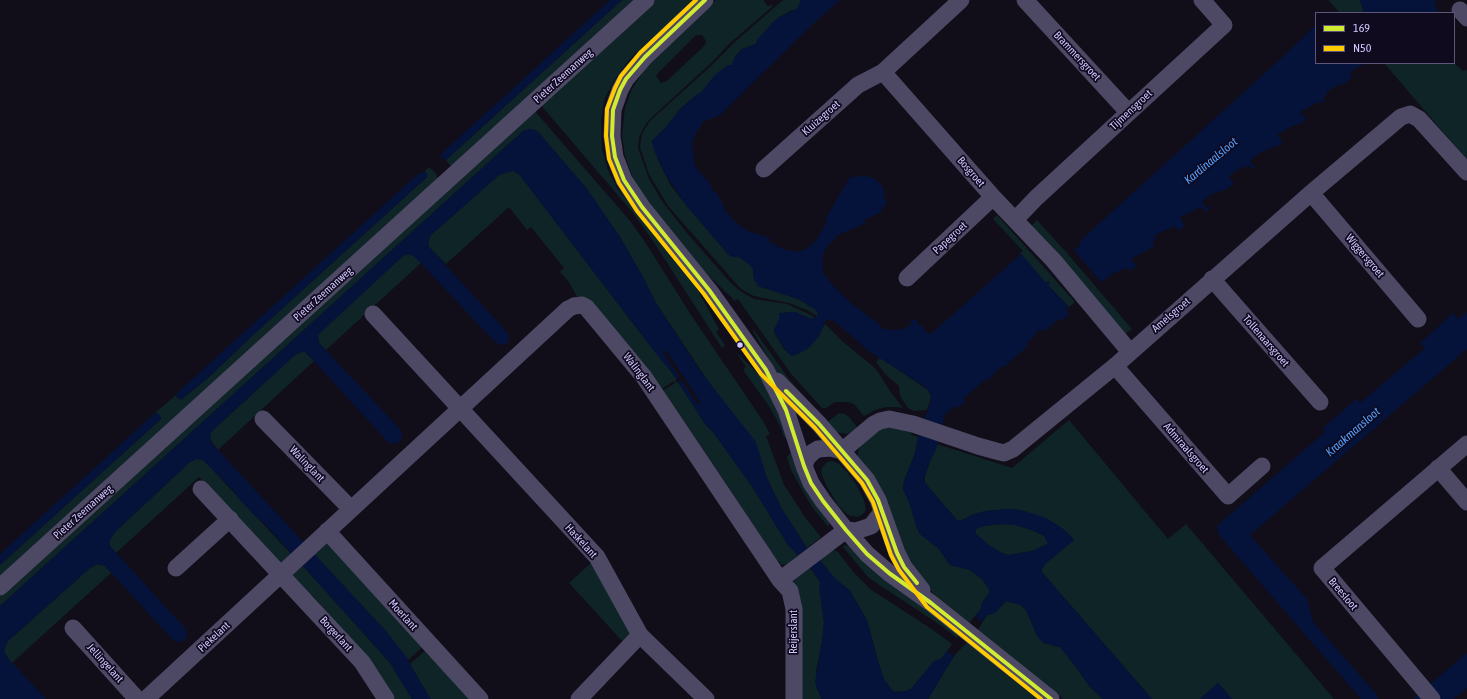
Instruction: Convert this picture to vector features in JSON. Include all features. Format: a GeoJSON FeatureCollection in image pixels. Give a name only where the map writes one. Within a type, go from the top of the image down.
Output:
{"type":"FeatureCollection","features":[{"type":"Feature","properties":{"kind":"street","name":"Pieter Zeemanweg"},"geometry":{"type":"LineString","coordinates":[[0,587],[646,0]]}},
{"type":"Feature","properties":{"kind":"street"},"geometry":{"type":"LineString","coordinates":[[706,0],[650,52],[626,79],[616,99],[613,110],[613,150],[624,180],[642,207],[709,290],[766,370],[786,410],[804,466],[815,490],[846,530],[878,564],[931,603],[1051,699]]}},
{"type":"Feature","properties":{"kind":"street"},"geometry":{"type":"LineString","coordinates":[[883,72],[961,0]]}},
{"type":"Feature","properties":{"kind":"street","name":"Brammersgroet"},"geometry":{"type":"LineString","coordinates":[[1025,0],[1128,112]]}},
{"type":"Feature","properties":{"kind":"street","name":"Tijmensgroet"},"geometry":{"type":"LineString","coordinates":[[1015,220],[1036,198],[1128,112],[1224,25],[1202,0]]}},
{"type":"Feature","properties":{"kind":"street","name":"Kluizegroet"},"geometry":{"type":"LineString","coordinates":[[764,169],[858,85],[883,72]]}},
{"type":"Feature","properties":{"kind":"street","name":"Bosgroet"},"geometry":{"type":"LineString","coordinates":[[883,72],[993,197],[1054,261],[1130,352]]}},
{"type":"Feature","properties":{"kind":"street","name":"Amelsgroet"},"geometry":{"type":"LineString","coordinates":[[842,451],[868,429],[880,421],[889,419],[913,424],[996,451],[1004,452],[1013,449],[1115,366],[1212,279],[1401,117],[1410,114],[1419,119],[1467,172]]}},
{"type":"Feature","properties":{"kind":"street","name":"Wiggersgroet"},"geometry":{"type":"LineString","coordinates":[[1311,193],[1418,319]]}},
{"type":"Feature","properties":{"kind":"street","name":"Papegroet"},"geometry":{"type":"LineString","coordinates":[[907,278],[993,197]]}},
{"type":"Feature","properties":{"kind":"street","name":"Tollenaarsgroet"},"geometry":{"type":"LineString","coordinates":[[1212,279],[1320,402]]}},
{"type":"Feature","properties":{"kind":"street","name":"Walinglant"},"geometry":{"type":"LineString","coordinates":[[283,571],[568,309],[574,306],[582,305],[586,307],[644,376],[787,575]]}},
{"type":"Feature","properties":{"kind":"street"},"geometry":{"type":"LineString","coordinates":[[373,314],[460,408]]}},
{"type":"Feature","properties":{"kind":"street","name":"Admiraalsgroet"},"geometry":{"type":"LineString","coordinates":[[1115,366],[1228,496],[1262,466]]}},
{"type":"Feature","properties":{"kind":"street"},"geometry":{"type":"LineString","coordinates":[[766,370],[819,424],[867,480],[878,500],[897,553],[904,567],[931,603]]}},
{"type":"Feature","properties":{"kind":"street","name":"Haskelant"},"geometry":{"type":"LineString","coordinates":[[460,408],[597,557],[640,635],[706,699]]}},
{"type":"Feature","properties":{"kind":"street","name":"Walinglant"},"geometry":{"type":"LineString","coordinates":[[263,419],[350,509]]}},
{"type":"Feature","properties":{"kind":"street","name":"Breesloot"},"geometry":{"type":"LineString","coordinates":[[1432,699],[1322,568],[1467,444]]}},
{"type":"Feature","properties":{"kind":"street"},"geometry":{"type":"LineString","coordinates":[[804,466],[807,458],[818,449],[831,448],[842,451]]}},
{"type":"Feature","properties":{"kind":"street"},"geometry":{"type":"LineString","coordinates":[[1438,468],[1467,502]]}},
{"type":"Feature","properties":{"kind":"street"},"geometry":{"type":"LineString","coordinates":[[201,489],[283,571]]}},
{"type":"Feature","properties":{"kind":"street"},"geometry":{"type":"LineString","coordinates":[[787,575],[846,530],[856,531],[871,526],[882,512]]}},
{"type":"Feature","properties":{"kind":"street"},"geometry":{"type":"LineString","coordinates":[[176,568],[230,519]]}},
{"type":"Feature","properties":{"kind":"street","name":"Moerlant"},"geometry":{"type":"LineString","coordinates":[[322,535],[480,699]]}},
{"type":"Feature","properties":{"kind":"street","name":"Piekelant"},"geometry":{"type":"LineString","coordinates":[[146,699],[283,571]]}},
{"type":"Feature","properties":{"kind":"street","name":"Borgerlant"},"geometry":{"type":"LineString","coordinates":[[283,571],[362,662],[386,699]]}},
{"type":"Feature","properties":{"kind":"street","name":"Reijerslant"},"geometry":{"type":"LineString","coordinates":[[787,575],[794,609],[794,699]]}},
{"type":"Feature","properties":{"kind":"street","name":"Jellingelant"},"geometry":{"type":"LineString","coordinates":[[73,628],[137,699]]}},
{"type":"Feature","properties":{"kind":"street"},"geometry":{"type":"LineString","coordinates":[[580,699],[640,635]]}},
{"type":"Feature","properties":{"kind":"green space"},"geometry":{"type":"Polygon","coordinates":[[[622,0],[638,0],[452,168],[446,160],[622,0]]]}},
{"type":"Feature","properties":{"kind":"green space"},"geometry":{"type":"Polygon","coordinates":[[[652,0],[695,0],[638,51],[628,61],[615,79],[605,98],[603,107],[601,121],[602,150],[609,173],[618,189],[691,278],[719,329],[716,332],[725,345],[722,348],[653,241],[633,213],[539,103],[652,0]]]}},
{"type":"Feature","properties":{"kind":"green space"},"geometry":{"type":"Polygon","coordinates":[[[716,0],[763,0],[768,6],[773,5],[730,43],[712,62],[649,120],[644,127],[639,137],[638,148],[649,179],[662,201],[686,232],[730,282],[740,291],[754,299],[787,304],[815,317],[811,319],[795,312],[783,313],[779,316],[779,320],[774,330],[775,334],[784,349],[792,356],[801,352],[819,336],[825,324],[842,341],[876,369],[903,408],[886,407],[875,410],[864,416],[854,404],[848,402],[835,402],[826,408],[822,408],[792,375],[738,299],[735,301],[705,272],[656,214],[635,184],[625,156],[622,135],[625,108],[631,91],[644,70],[677,35],[716,0]],[[696,35],[656,75],[660,82],[662,83],[668,80],[705,45],[706,41],[702,35],[696,35]]]}},
{"type":"Feature","properties":{"kind":"green space"},"geometry":{"type":"Polygon","coordinates":[[[783,0],[802,0],[797,9],[790,11],[773,22],[756,44],[742,49],[735,57],[732,65],[728,66],[705,87],[701,93],[696,95],[681,108],[652,141],[658,160],[671,186],[728,254],[732,257],[739,257],[749,264],[753,269],[754,279],[758,286],[798,299],[815,309],[818,313],[817,316],[807,310],[789,303],[754,296],[741,289],[668,206],[649,174],[640,147],[642,134],[650,121],[712,65],[737,40],[783,0]]]}},
{"type":"Feature","properties":{"kind":"green space"},"geometry":{"type":"Polygon","coordinates":[[[1328,0],[1360,0],[1364,12],[1339,12],[1328,0]]]}},
{"type":"Feature","properties":{"kind":"green space"},"geometry":{"type":"Polygon","coordinates":[[[1385,64],[1455,64],[1463,71],[1467,70],[1467,160],[1385,64]]]}},
{"type":"Feature","properties":{"kind":"green space"},"geometry":{"type":"Polygon","coordinates":[[[533,109],[631,222],[645,242],[691,315],[763,421],[770,434],[766,436],[784,485],[807,520],[821,537],[807,548],[782,509],[767,478],[714,390],[656,303],[620,237],[587,189],[539,133],[530,129],[523,131],[0,606],[0,591],[533,109]]]}},
{"type":"Feature","properties":{"kind":"green space"},"geometry":{"type":"Polygon","coordinates":[[[429,167],[437,175],[437,182],[0,579],[0,565],[161,419],[157,413],[155,413],[176,395],[181,400],[209,377],[427,177],[425,171],[429,167]]]}},
{"type":"Feature","properties":{"kind":"green space"},"geometry":{"type":"Polygon","coordinates":[[[507,171],[513,171],[519,174],[673,374],[705,424],[713,432],[751,485],[788,545],[798,555],[789,563],[786,565],[781,564],[779,561],[775,563],[661,392],[675,383],[674,381],[660,390],[655,379],[644,363],[576,295],[569,282],[560,272],[564,268],[531,227],[527,230],[509,207],[446,264],[429,247],[428,243],[430,236],[499,175],[507,171]]]}},
{"type":"Feature","properties":{"kind":"green space"},"geometry":{"type":"Polygon","coordinates":[[[997,215],[1075,302],[1069,307],[1048,285],[1048,281],[1046,283],[1021,254],[1018,255],[1023,251],[993,219],[997,215]]]}},
{"type":"Feature","properties":{"kind":"green space"},"geometry":{"type":"Polygon","coordinates":[[[1037,220],[1132,329],[1124,335],[1029,228],[1037,220]]]}},
{"type":"Feature","properties":{"kind":"green space"},"geometry":{"type":"Polygon","coordinates":[[[409,254],[414,256],[421,263],[326,350],[319,343],[319,333],[403,256],[409,254]]]}},
{"type":"Feature","properties":{"kind":"green space"},"geometry":{"type":"Polygon","coordinates":[[[754,330],[789,379],[819,413],[796,393],[775,370],[753,331],[754,330]]]}},
{"type":"Feature","properties":{"kind":"green space"},"geometry":{"type":"Polygon","coordinates":[[[305,352],[314,361],[218,450],[210,439],[211,432],[296,354],[305,352]]]}},
{"type":"Feature","properties":{"kind":"green space"},"geometry":{"type":"Polygon","coordinates":[[[736,352],[762,378],[779,404],[787,438],[784,437],[769,406],[743,370],[746,367],[736,352]]]}},
{"type":"Feature","properties":{"kind":"green space"},"geometry":{"type":"Polygon","coordinates":[[[879,359],[882,359],[928,390],[931,397],[927,410],[914,411],[908,408],[900,396],[899,386],[885,374],[876,362],[879,359]]]}},
{"type":"Feature","properties":{"kind":"green space"},"geometry":{"type":"Polygon","coordinates":[[[839,413],[848,416],[858,428],[847,434],[835,432],[825,424],[839,413]]]}},
{"type":"Feature","properties":{"kind":"green space"},"geometry":{"type":"Polygon","coordinates":[[[1069,420],[1168,539],[1186,524],[1334,699],[1232,699],[1218,683],[1200,699],[1152,699],[1041,571],[1045,564],[1074,540],[1071,536],[1054,523],[1021,510],[1010,509],[986,511],[974,514],[962,520],[957,520],[925,483],[925,475],[937,444],[1012,468],[1069,420]]]}},
{"type":"Feature","properties":{"kind":"green space"},"geometry":{"type":"Polygon","coordinates":[[[884,427],[912,430],[911,435],[918,437],[915,453],[904,481],[903,489],[920,534],[938,548],[950,565],[970,570],[982,579],[989,589],[989,593],[982,603],[981,609],[969,623],[933,593],[914,570],[857,458],[862,444],[884,427]]]}},
{"type":"Feature","properties":{"kind":"green space"},"geometry":{"type":"Polygon","coordinates":[[[794,449],[830,519],[829,526],[815,511],[791,470],[787,457],[794,449]]]}},
{"type":"Feature","properties":{"kind":"green space"},"geometry":{"type":"Polygon","coordinates":[[[197,459],[203,460],[210,467],[292,555],[281,566],[199,477],[116,553],[110,546],[110,540],[115,532],[190,462],[197,459]]]}},
{"type":"Feature","properties":{"kind":"green space"},"geometry":{"type":"Polygon","coordinates":[[[833,461],[839,464],[847,472],[856,484],[864,500],[866,509],[864,513],[858,517],[848,515],[838,505],[826,485],[821,472],[822,468],[827,462],[833,461]]]}},
{"type":"Feature","properties":{"kind":"green space"},"geometry":{"type":"Polygon","coordinates":[[[1002,524],[1015,525],[1032,530],[1044,536],[1047,544],[1032,551],[1009,555],[990,546],[975,533],[976,529],[984,526],[1002,524]]]}},
{"type":"Feature","properties":{"kind":"green space"},"geometry":{"type":"Polygon","coordinates":[[[329,541],[425,645],[408,660],[385,630],[314,555],[329,541]]]}},
{"type":"Feature","properties":{"kind":"green space"},"geometry":{"type":"Polygon","coordinates":[[[844,545],[850,546],[960,634],[957,638],[943,627],[869,578],[843,547],[844,545]]]}},
{"type":"Feature","properties":{"kind":"green space"},"geometry":{"type":"Polygon","coordinates":[[[831,549],[838,552],[854,573],[870,589],[952,644],[941,659],[934,661],[911,689],[894,692],[884,679],[867,620],[850,591],[834,578],[819,559],[831,549]]]}},
{"type":"Feature","properties":{"kind":"green space"},"geometry":{"type":"Polygon","coordinates":[[[593,561],[631,634],[625,644],[569,583],[593,561]]]}},
{"type":"Feature","properties":{"kind":"green space"},"geometry":{"type":"Polygon","coordinates":[[[98,564],[105,566],[111,573],[12,663],[4,651],[8,641],[90,568],[98,564]]]}},
{"type":"Feature","properties":{"kind":"green space"},"geometry":{"type":"Polygon","coordinates":[[[303,566],[390,663],[412,699],[393,699],[326,615],[328,613],[312,595],[310,597],[291,576],[303,566]]]}},
{"type":"Feature","properties":{"kind":"green space"},"geometry":{"type":"Polygon","coordinates":[[[809,567],[820,582],[824,623],[816,671],[816,687],[821,695],[821,699],[798,699],[794,580],[809,567]]]}},
{"type":"Feature","properties":{"kind":"green space"},"geometry":{"type":"Polygon","coordinates":[[[1006,601],[1021,605],[1026,610],[1032,623],[1053,646],[1060,647],[1090,687],[1103,699],[1063,699],[978,630],[987,615],[995,613],[1006,601]]]}},
{"type":"Feature","properties":{"kind":"green space"},"geometry":{"type":"Polygon","coordinates":[[[967,642],[1037,699],[928,699],[954,656],[967,642]]]}},
{"type":"Feature","properties":{"kind":"green space"},"geometry":{"type":"Polygon","coordinates":[[[428,648],[472,699],[431,699],[429,697],[410,664],[428,648]]]}},
{"type":"Feature","properties":{"kind":"water"},"geometry":{"type":"Polygon","coordinates":[[[610,0],[622,0],[446,160],[440,157],[442,153],[610,0]]]}},
{"type":"Feature","properties":{"kind":"water"},"geometry":{"type":"Polygon","coordinates":[[[801,0],[840,0],[813,24],[722,114],[703,122],[700,125],[702,126],[697,131],[692,142],[696,168],[710,183],[713,192],[716,191],[725,210],[737,224],[740,224],[740,226],[750,232],[770,238],[769,242],[786,250],[797,252],[805,250],[815,242],[828,220],[826,218],[850,177],[866,176],[875,179],[883,187],[884,199],[887,199],[886,205],[881,210],[882,212],[864,220],[866,223],[836,236],[836,238],[827,246],[823,254],[822,266],[824,274],[835,288],[851,303],[880,325],[881,328],[889,330],[905,329],[912,323],[910,320],[912,319],[916,320],[919,326],[922,325],[927,334],[932,333],[1021,254],[1046,283],[1048,281],[1050,283],[1048,285],[1069,307],[1066,310],[1069,314],[1061,321],[1059,319],[1043,332],[1040,329],[1035,333],[1036,335],[1026,344],[1028,346],[1004,367],[1003,365],[987,381],[986,379],[963,399],[965,402],[958,408],[955,406],[945,414],[936,450],[930,461],[924,479],[925,483],[957,520],[962,520],[974,514],[986,511],[1010,509],[1021,510],[1046,518],[1062,528],[1071,536],[1074,540],[1045,564],[1041,571],[1152,699],[1103,699],[1090,687],[1060,647],[1043,643],[1037,636],[1026,610],[1021,605],[1006,601],[995,613],[987,615],[982,622],[975,616],[981,609],[982,603],[989,593],[989,589],[982,579],[970,570],[950,565],[938,548],[920,534],[903,489],[904,481],[915,453],[918,437],[931,401],[930,392],[924,386],[870,352],[832,320],[827,320],[825,322],[819,336],[809,348],[792,356],[788,353],[775,334],[774,329],[779,320],[779,313],[795,312],[811,319],[817,316],[818,313],[816,310],[798,299],[758,286],[754,279],[753,269],[749,264],[739,257],[732,257],[728,254],[686,205],[665,174],[654,150],[652,141],[681,108],[703,91],[716,74],[728,65],[732,65],[735,57],[742,49],[756,44],[757,40],[773,22],[779,17],[797,9],[801,0]],[[1002,524],[984,526],[976,529],[975,533],[990,546],[1009,555],[1032,551],[1047,544],[1044,536],[1032,530],[1015,525],[1002,524]]]}},
{"type":"Feature","properties":{"kind":"water"},"geometry":{"type":"Polygon","coordinates":[[[1360,0],[1435,0],[1436,8],[1439,12],[1364,12],[1360,0]]]}},
{"type":"Feature","properties":{"kind":"water","name":"Kardinaalsloot"},"geometry":{"type":"Polygon","coordinates":[[[1315,26],[1315,64],[1365,64],[1350,72],[1352,76],[1346,83],[1334,87],[1326,93],[1327,95],[1323,99],[1325,101],[1322,103],[1316,103],[1300,112],[1306,119],[1299,125],[1290,127],[1277,135],[1283,142],[1276,147],[1275,146],[1256,155],[1250,161],[1255,167],[1253,169],[1249,166],[1241,168],[1230,175],[1229,177],[1234,183],[1227,189],[1212,194],[1202,202],[1207,208],[1211,205],[1212,206],[1205,212],[1201,207],[1182,216],[1180,218],[1185,225],[1179,231],[1175,226],[1157,234],[1154,237],[1156,239],[1152,243],[1155,246],[1131,259],[1137,266],[1130,271],[1127,268],[1116,272],[1101,282],[1074,250],[1081,244],[1080,241],[1315,26]]]}},
{"type":"Feature","properties":{"kind":"water"},"geometry":{"type":"Polygon","coordinates":[[[530,129],[536,130],[539,133],[587,189],[620,237],[656,303],[701,372],[756,442],[767,478],[782,509],[807,548],[819,559],[834,577],[850,591],[867,620],[884,679],[891,689],[894,692],[911,689],[934,661],[941,659],[947,651],[954,656],[928,699],[821,699],[815,682],[824,623],[819,587],[821,585],[820,582],[809,566],[788,545],[751,485],[713,432],[705,424],[673,374],[519,174],[513,171],[499,175],[430,236],[428,243],[429,247],[507,332],[509,336],[508,343],[502,345],[495,342],[414,256],[409,254],[403,256],[318,335],[319,343],[400,429],[402,433],[401,441],[392,444],[387,441],[305,352],[296,354],[211,432],[210,435],[211,443],[385,630],[408,659],[431,699],[412,699],[390,663],[368,638],[263,522],[257,518],[238,498],[232,489],[203,460],[197,459],[190,462],[115,532],[110,540],[110,546],[184,627],[187,632],[186,638],[179,643],[172,639],[105,566],[101,564],[95,565],[8,641],[5,647],[4,651],[7,657],[46,699],[0,699],[0,606],[523,131],[530,129]]]}},
{"type":"Feature","properties":{"kind":"water"},"geometry":{"type":"Polygon","coordinates":[[[425,171],[427,177],[209,377],[182,399],[177,398],[177,393],[418,174],[425,171]]]}},
{"type":"Feature","properties":{"kind":"water","name":"Kraakmansloot"},"geometry":{"type":"Polygon","coordinates":[[[1467,312],[1467,349],[1250,535],[1307,599],[1313,622],[1379,697],[1377,699],[1361,699],[1219,535],[1217,528],[1218,525],[1325,432],[1323,428],[1356,399],[1360,403],[1425,348],[1420,343],[1453,313],[1458,319],[1467,312]]]}},
{"type":"Feature","properties":{"kind":"water"},"geometry":{"type":"Polygon","coordinates":[[[155,413],[160,415],[161,419],[0,565],[0,554],[155,413]]]}},
{"type":"Feature","properties":{"kind":"water"},"geometry":{"type":"Polygon","coordinates":[[[1467,653],[1467,688],[1454,699],[1413,699],[1467,653]]]}},
{"type":"Feature","properties":{"kind":"water"},"geometry":{"type":"Polygon","coordinates":[[[1218,683],[1232,699],[1200,699],[1218,683]]]}},
{"type":"Feature","properties":{"kind":"pier"},"geometry":{"type":"Polygon","coordinates":[[[666,350],[701,403],[698,405],[681,380],[677,383],[675,380],[679,377],[663,352],[666,350]]]}},
{"type":"Feature","properties":{"kind":"transit line","name":"N50"},"geometry":{"type":"LineString","coordinates":[[696,0],[640,53],[621,76],[615,88],[607,109],[606,136],[609,159],[619,183],[637,211],[704,294],[761,374],[815,428],[862,483],[873,502],[891,555],[899,570],[927,607],[1041,699]]}},
{"type":"Feature","properties":{"kind":"transit line","name":"169"},"geometry":{"type":"LineString","coordinates":[[705,0],[645,57],[626,79],[620,90],[613,110],[612,136],[615,157],[624,180],[642,207],[709,290],[766,370],[786,410],[811,483],[846,530],[867,554],[889,573],[931,603],[1051,699]]}},
{"type":"Feature","properties":{"kind":"transit line","name":"169"},"geometry":{"type":"LineString","coordinates":[[786,391],[819,424],[867,480],[878,500],[897,553],[904,567],[917,583]]}}]}
